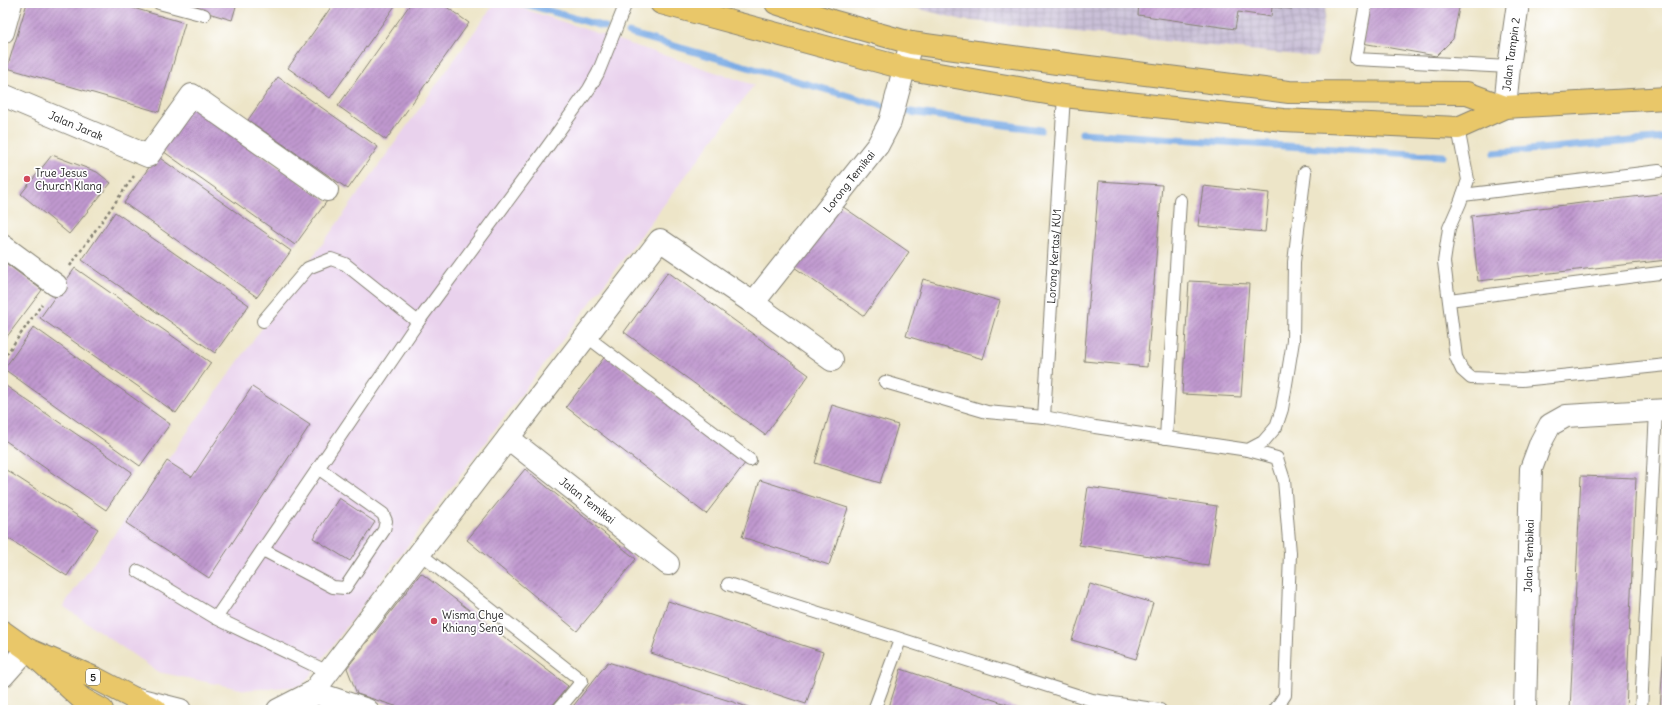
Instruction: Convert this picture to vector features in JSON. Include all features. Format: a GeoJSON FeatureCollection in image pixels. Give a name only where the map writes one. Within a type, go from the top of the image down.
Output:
{"type":"FeatureCollection","features":[{"type":"Feature","properties":{"kind":"main road"},"geometry":{"type":"LineString","coordinates":[[661,3],[904,68],[1064,96],[1283,120],[1458,128],[1505,107],[1667,98]]}},
{"type":"Feature","properties":{"kind":"main road"},"geometry":{"type":"LineString","coordinates":[[776,3],[832,21],[912,43],[1057,64],[1289,92],[1467,93],[1505,107]]}},
{"type":"Feature","properties":{"kind":"main road","name":"5"},"geometry":{"type":"LineString","coordinates":[[3,632],[28,649],[82,699],[102,710]]}},
{"type":"Feature","properties":{"kind":"main road","name":"5"},"geometry":{"type":"LineString","coordinates":[[28,649],[97,680],[156,710]]}},
{"type":"Feature","properties":{"kind":"street"},"geometry":{"type":"LineString","coordinates":[[3,32],[12,3]]}},
{"type":"Feature","properties":{"kind":"street","name":"Jalan Tampin 2"},"geometry":{"type":"LineString","coordinates":[[1505,107],[1518,3]]}},
{"type":"Feature","properties":{"kind":"street","name":"Lorong Temikai"},"geometry":{"type":"LineString","coordinates":[[753,304],[878,145],[890,122],[912,43]]}},
{"type":"Feature","properties":{"kind":"street","name":"Jalan Jarak"},"geometry":{"type":"LineString","coordinates":[[3,95],[148,156]]}},
{"type":"Feature","properties":{"kind":"street"},"geometry":{"type":"LineString","coordinates":[[148,156],[192,95],[327,190]]}},
{"type":"Feature","properties":{"kind":"street"},"geometry":{"type":"LineString","coordinates":[[300,710],[660,240],[832,360]]}},
{"type":"Feature","properties":{"kind":"street"},"geometry":{"type":"LineString","coordinates":[[3,246],[56,285]]}},
{"type":"Feature","properties":{"kind":"street","name":"Jalan Tembikai"},"geometry":{"type":"LineString","coordinates":[[1525,710],[1531,469],[1541,442],[1550,424],[1566,416],[1662,410]]}},
{"type":"Feature","properties":{"kind":"street","name":"Jalan Temikai"},"geometry":{"type":"LineString","coordinates":[[508,438],[668,564]]}},
{"type":"Feature","properties":{"kind":"street"},"geometry":{"type":"LineString","coordinates":[[3,676],[28,649]]}},
{"type":"Feature","properties":{"kind":"street"},"geometry":{"type":"LineString","coordinates":[[278,710],[313,692],[367,710]]}},
{"type":"Feature","properties":{"kind":"street"},"geometry":{"type":"LineString","coordinates":[[134,698],[180,710]]}},
{"type":"Feature","properties":{"kind":"lane"},"geometry":{"type":"LineString","coordinates":[[159,3],[204,15]]}},
{"type":"Feature","properties":{"kind":"lane"},"geometry":{"type":"LineString","coordinates":[[216,618],[418,322],[589,89],[598,73],[626,3]]}},
{"type":"Feature","properties":{"kind":"lane"},"geometry":{"type":"LineString","coordinates":[[1366,3],[1356,59],[1509,67]]}},
{"type":"Feature","properties":{"kind":"lane","name":"Lorong Kertas/ KU1"},"geometry":{"type":"LineString","coordinates":[[1044,417],[1064,96]]}},
{"type":"Feature","properties":{"kind":"lane"},"geometry":{"type":"LineString","coordinates":[[1458,128],[1468,180],[1449,228],[1444,262],[1456,357],[1462,370],[1471,378],[1522,380],[1667,365]]}},
{"type":"Feature","properties":{"kind":"lane"},"geometry":{"type":"LineString","coordinates":[[1463,195],[1659,171]]}},
{"type":"Feature","properties":{"kind":"lane"},"geometry":{"type":"LineString","coordinates":[[1248,450],[1263,442],[1268,437],[1276,427],[1282,409],[1293,341],[1294,262],[1304,172]]}},
{"type":"Feature","properties":{"kind":"lane"},"geometry":{"type":"LineString","coordinates":[[1166,438],[1180,200]]}},
{"type":"Feature","properties":{"kind":"lane"},"geometry":{"type":"LineString","coordinates":[[263,321],[308,268],[331,259],[345,264],[418,322]]}},
{"type":"Feature","properties":{"kind":"lane"},"geometry":{"type":"LineString","coordinates":[[1449,300],[1667,272]]}},
{"type":"Feature","properties":{"kind":"lane"},"geometry":{"type":"LineString","coordinates":[[586,336],[750,460]]}},
{"type":"Feature","properties":{"kind":"lane"},"geometry":{"type":"LineString","coordinates":[[885,382],[987,412],[1044,417],[1166,438],[1248,450],[1277,458],[1284,480],[1290,553],[1285,695],[1275,710]]}},
{"type":"Feature","properties":{"kind":"lane"},"geometry":{"type":"LineString","coordinates":[[1641,710],[1662,410]]}},
{"type":"Feature","properties":{"kind":"lane"},"geometry":{"type":"LineString","coordinates":[[263,550],[334,587],[345,588],[384,530],[386,521],[383,514],[318,468]]}},
{"type":"Feature","properties":{"kind":"lane"},"geometry":{"type":"LineString","coordinates":[[419,553],[582,681],[558,710]]}},
{"type":"Feature","properties":{"kind":"lane"},"geometry":{"type":"LineString","coordinates":[[138,571],[216,618],[328,672]]}},
{"type":"Feature","properties":{"kind":"lane"},"geometry":{"type":"LineString","coordinates":[[728,584],[1092,700],[1160,710]]}},
{"type":"Feature","properties":{"kind":"lane"},"geometry":{"type":"LineString","coordinates":[[874,710],[900,640]]}},
{"type":"Feature","properties":{"kind":"path"},"geometry":{"type":"LineString","coordinates":[[3,359],[148,156]]}},
{"type":"Feature","properties":{"kind":"shaded area"},"geometry":{"type":"Polygon","coordinates":[[[495,3],[506,3],[754,85],[302,686],[246,690],[158,672],[63,606],[495,3]]]}},
{"type":"Feature","properties":{"kind":"shaded area"},"geometry":{"type":"Polygon","coordinates":[[[896,3],[1327,3],[1317,57],[963,20],[896,3]]]}},
{"type":"Feature","properties":{"kind":"building"},"geometry":{"type":"Polygon","coordinates":[[[27,3],[116,3],[185,23],[159,112],[7,68],[27,3]]]}},
{"type":"Feature","properties":{"kind":"building"},"geometry":{"type":"Polygon","coordinates":[[[174,3],[237,3],[232,20],[174,3]]]}},
{"type":"Feature","properties":{"kind":"building"},"geometry":{"type":"Polygon","coordinates":[[[334,3],[397,3],[330,98],[288,68],[334,3]]]}},
{"type":"Feature","properties":{"kind":"building"},"geometry":{"type":"Polygon","coordinates":[[[411,3],[441,3],[469,23],[386,140],[338,106],[411,3]]]}},
{"type":"Feature","properties":{"kind":"building"},"geometry":{"type":"Polygon","coordinates":[[[1139,3],[1293,3],[1292,9],[1272,7],[1271,17],[1238,12],[1235,29],[1138,15],[1139,3]]]}},
{"type":"Feature","properties":{"kind":"building"},"geometry":{"type":"Polygon","coordinates":[[[1370,3],[1460,3],[1453,39],[1436,56],[1362,43],[1370,3]]]}},
{"type":"Feature","properties":{"kind":"building"},"geometry":{"type":"Polygon","coordinates":[[[278,77],[378,147],[348,189],[248,120],[278,77]]]}},
{"type":"Feature","properties":{"kind":"building"},"geometry":{"type":"Polygon","coordinates":[[[191,105],[327,201],[295,245],[160,149],[191,105]]]}},
{"type":"Feature","properties":{"kind":"building"},"geometry":{"type":"Polygon","coordinates":[[[52,155],[97,172],[111,183],[69,234],[21,194],[52,155]]]}},
{"type":"Feature","properties":{"kind":"building"},"geometry":{"type":"Polygon","coordinates":[[[157,156],[291,251],[257,297],[124,203],[157,156]]]}},
{"type":"Feature","properties":{"kind":"building"},"geometry":{"type":"Polygon","coordinates":[[[1099,181],[1162,185],[1147,367],[1084,361],[1099,181]]]}},
{"type":"Feature","properties":{"kind":"building"},"geometry":{"type":"Polygon","coordinates":[[[1203,186],[1269,193],[1265,232],[1198,226],[1203,186]]]}},
{"type":"Feature","properties":{"kind":"building"},"geometry":{"type":"Polygon","coordinates":[[[1667,193],[1667,260],[1478,281],[1471,216],[1667,193]]]}},
{"type":"Feature","properties":{"kind":"building"},"geometry":{"type":"Polygon","coordinates":[[[839,204],[909,252],[864,316],[794,267],[839,204]]]}},
{"type":"Feature","properties":{"kind":"building"},"geometry":{"type":"Polygon","coordinates":[[[115,212],[249,305],[215,353],[82,260],[115,212]]]}},
{"type":"Feature","properties":{"kind":"building"},"geometry":{"type":"Polygon","coordinates":[[[3,261],[42,290],[3,342],[3,261]]]}},
{"type":"Feature","properties":{"kind":"building"},"geometry":{"type":"Polygon","coordinates":[[[75,268],[211,363],[176,413],[40,318],[75,268]]]}},
{"type":"Feature","properties":{"kind":"building"},"geometry":{"type":"Polygon","coordinates":[[[668,272],[809,375],[765,435],[624,332],[668,272]]]}},
{"type":"Feature","properties":{"kind":"building"},"geometry":{"type":"Polygon","coordinates":[[[923,279],[1000,301],[983,359],[906,336],[923,279]]]}},
{"type":"Feature","properties":{"kind":"building"},"geometry":{"type":"Polygon","coordinates":[[[1189,281],[1249,284],[1241,397],[1182,394],[1189,281]]]}},
{"type":"Feature","properties":{"kind":"building"},"geometry":{"type":"Polygon","coordinates":[[[34,327],[170,424],[140,466],[4,369],[34,327]]]}},
{"type":"Feature","properties":{"kind":"building"},"geometry":{"type":"Polygon","coordinates":[[[606,355],[746,462],[706,514],[566,407],[606,355]]]}},
{"type":"Feature","properties":{"kind":"building"},"geometry":{"type":"Polygon","coordinates":[[[3,384],[132,472],[106,510],[3,439],[3,384]]]}},
{"type":"Feature","properties":{"kind":"building"},"geometry":{"type":"Polygon","coordinates":[[[252,387],[310,425],[209,578],[126,523],[167,461],[192,477],[252,387]]]}},
{"type":"Feature","properties":{"kind":"building"},"geometry":{"type":"Polygon","coordinates":[[[832,405],[898,425],[880,483],[815,463],[832,405]]]}},
{"type":"Feature","properties":{"kind":"building"},"geometry":{"type":"Polygon","coordinates":[[[3,468],[98,529],[67,576],[3,535],[3,468]]]}},
{"type":"Feature","properties":{"kind":"building"},"geometry":{"type":"Polygon","coordinates":[[[525,469],[636,559],[577,631],[467,540],[525,469]]]}},
{"type":"Feature","properties":{"kind":"building"},"geometry":{"type":"Polygon","coordinates":[[[1581,476],[1636,478],[1626,710],[1570,710],[1581,476]]]}},
{"type":"Feature","properties":{"kind":"building"},"geometry":{"type":"Polygon","coordinates":[[[760,480],[848,508],[829,565],[742,537],[760,480]]]}},
{"type":"Feature","properties":{"kind":"building"},"geometry":{"type":"Polygon","coordinates":[[[1088,487],[1217,506],[1208,565],[1079,545],[1088,487]]]}},
{"type":"Feature","properties":{"kind":"building"},"geometry":{"type":"Polygon","coordinates":[[[339,498],[375,522],[350,561],[313,538],[339,498]]]}},
{"type":"Feature","properties":{"kind":"building","name":"Wisma Chye Khiang Seng"},"geometry":{"type":"Polygon","coordinates":[[[421,573],[568,686],[549,710],[408,710],[357,694],[347,668],[421,573]]]}},
{"type":"Feature","properties":{"kind":"building"},"geometry":{"type":"Polygon","coordinates":[[[1090,584],[1153,603],[1136,659],[1072,640],[1090,584]]]}},
{"type":"Feature","properties":{"kind":"building"},"geometry":{"type":"Polygon","coordinates":[[[668,601],[823,652],[806,704],[651,653],[668,601]]]}},
{"type":"Feature","properties":{"kind":"building"},"geometry":{"type":"Polygon","coordinates":[[[1666,611],[1667,710],[1660,710],[1666,611]]]}},
{"type":"Feature","properties":{"kind":"building"},"geometry":{"type":"Polygon","coordinates":[[[608,662],[733,702],[756,710],[570,710],[608,662]]]}},
{"type":"Feature","properties":{"kind":"building"},"geometry":{"type":"Polygon","coordinates":[[[901,669],[1024,710],[888,710],[901,669]]]}},
{"type":"Feature","properties":{"kind":"waterway"},"geometry":{"type":"LineString","coordinates":[[522,3],[605,27]]}},
{"type":"Feature","properties":{"kind":"waterway"},"geometry":{"type":"LineString","coordinates":[[629,33],[887,107]]}},
{"type":"Feature","properties":{"kind":"waterway"},"geometry":{"type":"LineString","coordinates":[[903,111],[1041,130]]}},
{"type":"Feature","properties":{"kind":"waterway"},"geometry":{"type":"LineString","coordinates":[[1082,133],[1443,156]]}},
{"type":"Feature","properties":{"kind":"waterway"},"geometry":{"type":"LineString","coordinates":[[1494,153],[1667,138]]}},
{"type":"Feature","properties":{"kind":"place","name":"True Jesus Church Klang"},"geometry":{"type":"Point","coordinates":[27,179]}},
{"type":"Feature","properties":{"kind":"place","name":"Wisma Chye Khiang Seng"},"geometry":{"type":"Point","coordinates":[434,621]}}]}
